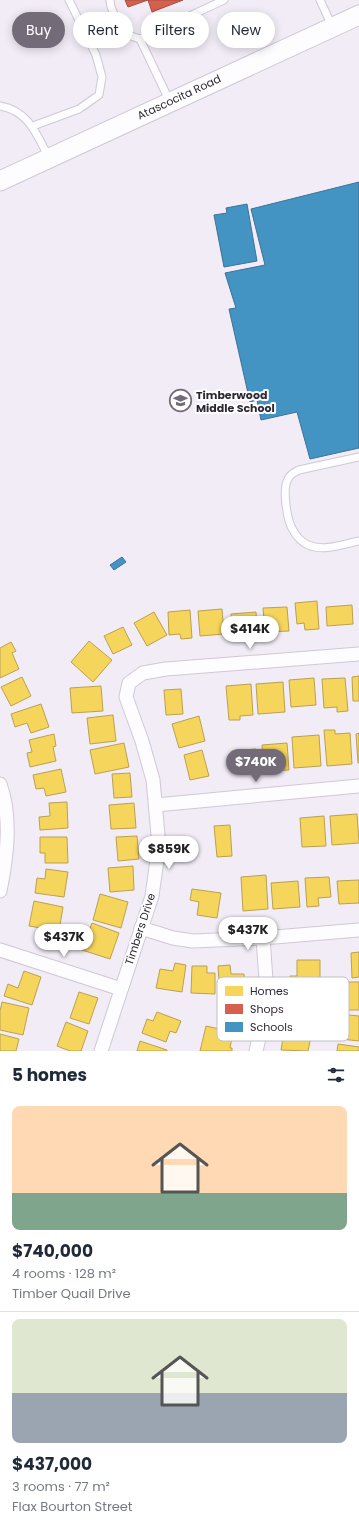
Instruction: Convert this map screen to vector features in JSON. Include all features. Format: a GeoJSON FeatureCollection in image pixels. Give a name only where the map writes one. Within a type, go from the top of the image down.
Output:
{"type":"FeatureCollection","features":[{"type":"Feature","properties":{"kind":"main road","name":"Atascocita Road"},"geometry":{"type":"LineString","coordinates":[[0,181],[332,26],[359,15]]}},
{"type":"Feature","properties":{"kind":"street","name":"Timbers Drive"},"geometry":{"type":"LineString","coordinates":[[102,1051],[152,896],[156,879],[158,835],[156,804],[150,767],[126,697],[129,683],[145,673],[166,669],[359,654]]}},
{"type":"Feature","properties":{"kind":"street"},"geometry":{"type":"LineString","coordinates":[[0,784],[6,805],[7,820],[4,868],[0,891]]}},
{"type":"Feature","properties":{"kind":"street"},"geometry":{"type":"LineString","coordinates":[[156,804],[359,786]]}},
{"type":"Feature","properties":{"kind":"street"},"geometry":{"type":"LineString","coordinates":[[141,928],[173,938],[193,941],[263,938],[359,930]]}},
{"type":"Feature","properties":{"kind":"street"},"geometry":{"type":"LineString","coordinates":[[263,938],[266,977]]}},
{"type":"Feature","properties":{"kind":"street"},"geometry":{"type":"LineString","coordinates":[[0,950],[121,989]]}},
{"type":"Feature","properties":{"kind":"street"},"geometry":{"type":"LineString","coordinates":[[256,1051],[258,1041]]}},
{"type":"Feature","properties":{"kind":"lane"},"geometry":{"type":"LineString","coordinates":[[33,126],[79,109],[99,95],[102,77],[96,55],[69,0]]}},
{"type":"Feature","properties":{"kind":"lane"},"geometry":{"type":"LineString","coordinates":[[110,0],[111,7],[122,33],[140,39],[224,0]]}},
{"type":"Feature","properties":{"kind":"lane"},"geometry":{"type":"LineString","coordinates":[[320,0],[332,26]]}},
{"type":"Feature","properties":{"kind":"lane"},"geometry":{"type":"LineString","coordinates":[[140,39],[170,102]]}},
{"type":"Feature","properties":{"kind":"lane"},"geometry":{"type":"LineString","coordinates":[[0,106],[9,108],[23,116],[33,126],[49,158]]}},
{"type":"Feature","properties":{"kind":"lane"},"geometry":{"type":"LineString","coordinates":[[359,457],[300,470],[292,474],[287,480],[285,498],[292,528],[298,537],[307,544],[316,547],[328,548],[359,540]]}},
{"type":"Feature","properties":{"kind":"building: Homes"},"geometry":{"type":"Polygon","coordinates":[[[317,601],[319,629],[305,630],[304,623],[297,624],[295,603],[317,601]]]}},
{"type":"Feature","properties":{"kind":"building: Homes"},"geometry":{"type":"Polygon","coordinates":[[[352,605],[353,624],[327,626],[326,607],[352,605]]]}},
{"type":"Feature","properties":{"kind":"building: Homes"},"geometry":{"type":"Polygon","coordinates":[[[287,607],[289,631],[265,632],[263,608],[287,607]]]}},
{"type":"Feature","properties":{"kind":"building: Homes"},"geometry":{"type":"Polygon","coordinates":[[[222,609],[224,634],[200,636],[198,611],[222,609]]]}},
{"type":"Feature","properties":{"kind":"building: Homes"},"geometry":{"type":"Polygon","coordinates":[[[190,610],[192,638],[181,639],[180,634],[169,635],[168,612],[190,610]]]}},
{"type":"Feature","properties":{"kind":"building: Homes"},"geometry":{"type":"Polygon","coordinates":[[[154,612],[167,635],[147,646],[134,623],[154,612]]]}},
{"type":"Feature","properties":{"kind":"building: Homes"},"geometry":{"type":"Polygon","coordinates":[[[256,612],[257,632],[232,634],[231,614],[256,612]]]}},
{"type":"Feature","properties":{"kind":"building: Homes"},"geometry":{"type":"Polygon","coordinates":[[[123,627],[132,645],[113,654],[104,636],[123,627]]]}},
{"type":"Feature","properties":{"kind":"building: Homes"},"geometry":{"type":"Polygon","coordinates":[[[89,641],[112,660],[93,682],[71,662],[89,641]]]}},
{"type":"Feature","properties":{"kind":"building: Homes"},"geometry":{"type":"Polygon","coordinates":[[[11,642],[16,651],[12,653],[19,669],[0,678],[0,648],[11,642]]]}},
{"type":"Feature","properties":{"kind":"building: Homes"},"geometry":{"type":"Polygon","coordinates":[[[359,676],[359,701],[353,701],[352,677],[359,676]]]}},
{"type":"Feature","properties":{"kind":"building: Homes"},"geometry":{"type":"Polygon","coordinates":[[[22,677],[31,696],[11,706],[1,687],[22,677]]]}},
{"type":"Feature","properties":{"kind":"building: Homes"},"geometry":{"type":"Polygon","coordinates":[[[314,678],[316,705],[291,707],[289,680],[314,678]]]}},
{"type":"Feature","properties":{"kind":"building: Homes"},"geometry":{"type":"Polygon","coordinates":[[[345,678],[348,711],[337,712],[337,707],[324,708],[322,679],[345,678]]]}},
{"type":"Feature","properties":{"kind":"building: Homes"},"geometry":{"type":"Polygon","coordinates":[[[283,682],[285,712],[258,714],[256,684],[283,682]]]}},
{"type":"Feature","properties":{"kind":"building: Homes"},"geometry":{"type":"Polygon","coordinates":[[[251,684],[253,715],[240,716],[240,720],[229,720],[226,686],[251,684]]]}},
{"type":"Feature","properties":{"kind":"building: Homes"},"geometry":{"type":"Polygon","coordinates":[[[101,686],[103,711],[72,713],[70,688],[101,686]]]}},
{"type":"Feature","properties":{"kind":"building: Homes"},"geometry":{"type":"Polygon","coordinates":[[[181,689],[183,714],[166,715],[164,690],[181,689]]]}},
{"type":"Feature","properties":{"kind":"building: Homes"},"geometry":{"type":"Polygon","coordinates":[[[41,704],[49,727],[31,733],[27,723],[15,727],[11,714],[41,704]]]}},
{"type":"Feature","properties":{"kind":"building: Homes"},"geometry":{"type":"Polygon","coordinates":[[[113,715],[116,741],[90,744],[87,718],[113,715]]]}},
{"type":"Feature","properties":{"kind":"building: Homes"},"geometry":{"type":"Polygon","coordinates":[[[199,716],[205,741],[179,748],[172,724],[199,716]]]}},
{"type":"Feature","properties":{"kind":"building: Homes"},"geometry":{"type":"Polygon","coordinates":[[[324,730],[335,730],[335,734],[350,733],[352,764],[327,766],[324,730]]]}},
{"type":"Feature","properties":{"kind":"building: Homes"},"geometry":{"type":"Polygon","coordinates":[[[359,733],[359,763],[358,763],[356,734],[359,733]]]}},
{"type":"Feature","properties":{"kind":"building: Homes"},"geometry":{"type":"Polygon","coordinates":[[[54,734],[56,746],[53,747],[56,761],[30,767],[27,753],[32,752],[29,740],[54,734]]]}},
{"type":"Feature","properties":{"kind":"building: Homes"},"geometry":{"type":"Polygon","coordinates":[[[319,735],[321,766],[294,768],[292,737],[319,735]]]}},
{"type":"Feature","properties":{"kind":"building: Homes"},"geometry":{"type":"Polygon","coordinates":[[[124,743],[129,767],[95,774],[90,750],[124,743]]]}},
{"type":"Feature","properties":{"kind":"building: Homes"},"geometry":{"type":"Polygon","coordinates":[[[287,743],[289,770],[264,771],[262,745],[287,743]]]}},
{"type":"Feature","properties":{"kind":"building: Homes"},"geometry":{"type":"Polygon","coordinates":[[[256,749],[257,771],[233,773],[232,751],[256,749]]]}},
{"type":"Feature","properties":{"kind":"building: Homes"},"geometry":{"type":"Polygon","coordinates":[[[202,750],[209,776],[190,780],[184,755],[202,750]]]}},
{"type":"Feature","properties":{"kind":"building: Homes"},"geometry":{"type":"Polygon","coordinates":[[[61,769],[66,792],[46,796],[44,788],[36,789],[33,775],[61,769]]]}},
{"type":"Feature","properties":{"kind":"building: Homes"},"geometry":{"type":"Polygon","coordinates":[[[130,773],[132,797],[114,798],[112,774],[130,773]]]}},
{"type":"Feature","properties":{"kind":"building: Homes"},"geometry":{"type":"Polygon","coordinates":[[[67,802],[68,828],[40,830],[39,817],[50,816],[49,803],[67,802]]]}},
{"type":"Feature","properties":{"kind":"building: Homes"},"geometry":{"type":"Polygon","coordinates":[[[134,803],[136,828],[111,829],[109,805],[134,803]]]}},
{"type":"Feature","properties":{"kind":"building: Homes"},"geometry":{"type":"Polygon","coordinates":[[[357,814],[359,843],[332,845],[330,816],[357,814]]]}},
{"type":"Feature","properties":{"kind":"building: Homes"},"geometry":{"type":"Polygon","coordinates":[[[324,816],[326,846],[302,847],[300,818],[324,816]]]}},
{"type":"Feature","properties":{"kind":"building: Homes"},"geometry":{"type":"Polygon","coordinates":[[[230,825],[232,856],[217,857],[214,826],[230,825]]]}},
{"type":"Feature","properties":{"kind":"building: Homes"},"geometry":{"type":"Polygon","coordinates":[[[137,836],[139,859],[118,861],[116,837],[137,836]]]}},
{"type":"Feature","properties":{"kind":"building: Homes"},"geometry":{"type":"Polygon","coordinates":[[[40,837],[67,837],[68,863],[45,863],[45,853],[40,853],[40,837]]]}},
{"type":"Feature","properties":{"kind":"building: Homes"},"geometry":{"type":"Polygon","coordinates":[[[133,866],[134,890],[110,892],[108,868],[133,866]]]}},
{"type":"Feature","properties":{"kind":"building: Homes"},"geometry":{"type":"Polygon","coordinates":[[[46,869],[68,872],[64,897],[35,893],[37,878],[45,879],[46,869]]]}},
{"type":"Feature","properties":{"kind":"building: Homes"},"geometry":{"type":"Polygon","coordinates":[[[266,875],[268,909],[243,911],[241,877],[266,875]]]}},
{"type":"Feature","properties":{"kind":"building: Homes"},"geometry":{"type":"Polygon","coordinates":[[[329,877],[331,897],[318,898],[319,906],[307,907],[305,878],[329,877]]]}},
{"type":"Feature","properties":{"kind":"building: Homes"},"geometry":{"type":"Polygon","coordinates":[[[359,880],[359,903],[339,904],[337,881],[359,880]]]}},
{"type":"Feature","properties":{"kind":"building: Homes"},"geometry":{"type":"Polygon","coordinates":[[[298,881],[300,907],[273,909],[271,883],[298,881]]]}},
{"type":"Feature","properties":{"kind":"building: Homes"},"geometry":{"type":"Polygon","coordinates":[[[192,889],[221,893],[217,918],[197,915],[199,902],[190,900],[192,889]]]}},
{"type":"Feature","properties":{"kind":"building: Homes"},"geometry":{"type":"Polygon","coordinates":[[[100,894],[128,902],[121,928],[93,920],[100,894]]]}},
{"type":"Feature","properties":{"kind":"building: Homes"},"geometry":{"type":"Polygon","coordinates":[[[34,901],[63,907],[59,931],[29,926],[34,901]]]}},
{"type":"Feature","properties":{"kind":"building: Homes"},"geometry":{"type":"Polygon","coordinates":[[[92,923],[119,933],[110,959],[82,950],[92,923]]]}},
{"type":"Feature","properties":{"kind":"building: Homes"},"geometry":{"type":"Polygon","coordinates":[[[359,952],[359,977],[352,978],[351,953],[359,952]]]}},
{"type":"Feature","properties":{"kind":"building: Homes"},"geometry":{"type":"Polygon","coordinates":[[[297,960],[320,960],[320,977],[290,977],[297,976],[297,960]]]}},
{"type":"Feature","properties":{"kind":"building: Homes"},"geometry":{"type":"Polygon","coordinates":[[[175,963],[186,965],[182,992],[156,988],[160,969],[173,971],[175,963]]]}},
{"type":"Feature","properties":{"kind":"building: Homes"},"geometry":{"type":"Polygon","coordinates":[[[230,965],[231,974],[244,974],[244,977],[219,977],[218,966],[230,965]]]}},
{"type":"Feature","properties":{"kind":"building: Homes"},"geometry":{"type":"Polygon","coordinates":[[[192,966],[207,966],[207,973],[215,973],[215,994],[191,993],[192,966]]]}},
{"type":"Feature","properties":{"kind":"building: Homes"},"geometry":{"type":"Polygon","coordinates":[[[24,971],[41,977],[32,1005],[4,996],[8,984],[18,988],[24,971]]]}},
{"type":"Feature","properties":{"kind":"building: Homes"},"geometry":{"type":"Polygon","coordinates":[[[349,982],[359,982],[359,1010],[349,1010],[349,982]]]}},
{"type":"Feature","properties":{"kind":"building: Homes"},"geometry":{"type":"Polygon","coordinates":[[[79,992],[98,998],[89,1024],[70,1018],[79,992]]]}},
{"type":"Feature","properties":{"kind":"building: Homes"},"geometry":{"type":"Polygon","coordinates":[[[2,1002],[29,1008],[23,1035],[0,1030],[0,1011],[2,1002]]]}},
{"type":"Feature","properties":{"kind":"building: Homes"},"geometry":{"type":"Polygon","coordinates":[[[157,1012],[181,1021],[176,1033],[170,1031],[166,1042],[142,1033],[147,1019],[153,1021],[157,1012]]]}},
{"type":"Feature","properties":{"kind":"building: Homes"},"geometry":{"type":"Polygon","coordinates":[[[349,1015],[359,1016],[359,1041],[349,1040],[349,1015]]]}},
{"type":"Feature","properties":{"kind":"building: Homes"},"geometry":{"type":"Polygon","coordinates":[[[66,1022],[88,1031],[81,1051],[70,1051],[57,1046],[66,1022]]]}},
{"type":"Feature","properties":{"kind":"building: Homes"},"geometry":{"type":"Polygon","coordinates":[[[206,1026],[217,1028],[217,1041],[231,1041],[230,1048],[232,1048],[232,1051],[200,1051],[206,1026]]]}},
{"type":"Feature","properties":{"kind":"building: Homes"},"geometry":{"type":"Polygon","coordinates":[[[0,1034],[19,1039],[16,1051],[0,1051],[0,1034]]]}},
{"type":"Feature","properties":{"kind":"building: Homes"},"geometry":{"type":"Polygon","coordinates":[[[140,1041],[167,1050],[167,1051],[137,1051],[140,1041]]]}},
{"type":"Feature","properties":{"kind":"building: Homes"},"geometry":{"type":"Polygon","coordinates":[[[282,1041],[310,1041],[308,1051],[281,1050],[282,1041]]]}},
{"type":"Feature","properties":{"kind":"building: Homes"},"geometry":{"type":"Polygon","coordinates":[[[338,1044],[359,1047],[359,1051],[337,1051],[338,1044]]]}},
{"type":"Feature","properties":{"kind":"building: Shops"},"geometry":{"type":"Polygon","coordinates":[[[125,0],[148,0],[128,7],[125,0]]]}},
{"type":"Feature","properties":{"kind":"building: Shops"},"geometry":{"type":"Polygon","coordinates":[[[148,0],[183,0],[152,12],[148,0]]]}},
{"type":"Feature","properties":{"kind":"building: Schools","name":"Timberwood Middle School"},"geometry":{"type":"Polygon","coordinates":[[[359,182],[359,448],[310,459],[297,412],[261,420],[257,400],[250,402],[229,309],[236,308],[225,273],[265,265],[251,209],[359,182]]]}},
{"type":"Feature","properties":{"kind":"building: Schools"},"geometry":{"type":"Polygon","coordinates":[[[247,204],[257,261],[224,267],[214,215],[227,213],[226,208],[247,204]]]}},
{"type":"Feature","properties":{"kind":"building: Schools"},"geometry":{"type":"Polygon","coordinates":[[[122,557],[126,562],[114,570],[110,565],[122,557]]]}},
{"type":"Feature","properties":{"kind":"place","name":"Timberwood Middle School"},"geometry":{"type":"Point","coordinates":[180,401]}}]}
